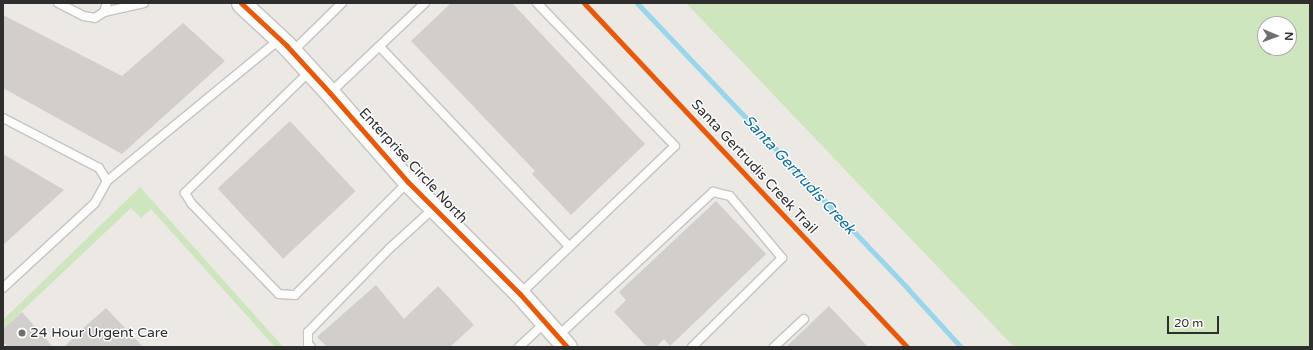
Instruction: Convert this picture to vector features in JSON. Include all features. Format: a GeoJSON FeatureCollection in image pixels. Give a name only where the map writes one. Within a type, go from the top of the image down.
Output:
{"type":"FeatureCollection","features":[{"type":"Feature","properties":{"kind":"street","name":"Enterprise Circle North"},"geometry":{"type":"LineString","coordinates":[[241,3],[310,71],[408,182],[520,294],[560,340]]}},
{"type":"Feature","properties":{"kind":"lane"},"geometry":{"type":"LineString","coordinates":[[58,3],[84,16],[95,18],[104,12],[144,3]]}},
{"type":"Feature","properties":{"kind":"lane"},"geometry":{"type":"LineString","coordinates":[[104,12],[107,3]]}},
{"type":"Feature","properties":{"kind":"lane"},"geometry":{"type":"LineString","coordinates":[[3,288],[95,203],[107,181],[342,3]]}},
{"type":"Feature","properties":{"kind":"lane"},"geometry":{"type":"LineString","coordinates":[[330,93],[425,3]]}},
{"type":"Feature","properties":{"kind":"lane"},"geometry":{"type":"LineString","coordinates":[[520,294],[675,146],[537,3]]}},
{"type":"Feature","properties":{"kind":"lane"},"geometry":{"type":"LineString","coordinates":[[380,47],[569,246]]}},
{"type":"Feature","properties":{"kind":"lane"},"geometry":{"type":"LineString","coordinates":[[310,71],[185,193],[192,204],[280,294],[294,295],[408,182]]}},
{"type":"Feature","properties":{"kind":"lane"},"geometry":{"type":"LineString","coordinates":[[3,118],[99,168],[107,181]]}},
{"type":"Feature","properties":{"kind":"lane"},"geometry":{"type":"LineString","coordinates":[[519,347],[560,340],[713,192],[730,196],[782,258],[692,347]]}},
{"type":"Feature","properties":{"kind":"lane"},"geometry":{"type":"LineString","coordinates":[[311,347],[308,344],[308,332],[390,248],[434,208]]}},
{"type":"Feature","properties":{"kind":"lane"},"geometry":{"type":"LineString","coordinates":[[774,347],[804,319]]}},
{"type":"Feature","properties":{"kind":"green space"},"geometry":{"type":"Polygon","coordinates":[[[686,3],[1310,3],[1310,347],[1014,347],[686,3]]]}},
{"type":"Feature","properties":{"kind":"green space"},"geometry":{"type":"Polygon","coordinates":[[[140,187],[283,347],[275,347],[151,209],[141,218],[131,208],[3,329],[3,320],[140,187]]]}},
{"type":"Feature","properties":{"kind":"building"},"geometry":{"type":"Polygon","coordinates":[[[451,3],[512,3],[645,144],[571,215],[532,174],[535,171],[411,41],[451,3]]]}},
{"type":"Feature","properties":{"kind":"building"},"geometry":{"type":"Polygon","coordinates":[[[3,15],[122,76],[183,23],[225,61],[122,154],[3,88],[3,15]]]}},
{"type":"Feature","properties":{"kind":"building"},"geometry":{"type":"Polygon","coordinates":[[[290,121],[355,191],[283,259],[218,189],[290,121]]]}},
{"type":"Feature","properties":{"kind":"building"},"geometry":{"type":"Polygon","coordinates":[[[3,154],[64,190],[3,245],[3,154]]]}},
{"type":"Feature","properties":{"kind":"building"},"geometry":{"type":"Polygon","coordinates":[[[716,201],[766,254],[670,346],[664,339],[656,347],[647,347],[614,312],[626,300],[619,292],[716,201]]]}},
{"type":"Feature","properties":{"kind":"building"},"geometry":{"type":"Polygon","coordinates":[[[376,285],[404,319],[438,286],[474,325],[450,347],[327,347],[317,337],[376,285]]]}},
{"type":"Feature","properties":{"kind":"building"},"geometry":{"type":"Polygon","coordinates":[[[829,306],[868,347],[786,347],[829,306]]]}},
{"type":"Feature","properties":{"kind":"building"},"geometry":{"type":"Polygon","coordinates":[[[106,308],[143,347],[64,347],[79,332],[106,308]]]}},
{"type":"Feature","properties":{"kind":"building","name":"24 Hour Urgent Care"},"geometry":{"type":"Polygon","coordinates":[[[22,312],[53,347],[8,347],[3,342],[3,329],[22,312]]]}},
{"type":"Feature","properties":{"kind":"waterway","name":"Santa Gertrudis Creek"},"geometry":{"type":"LineString","coordinates":[[637,3],[961,347]]}},
{"type":"Feature","properties":{"kind":"cycle path"},"geometry":{"type":"LineString","coordinates":[[241,3],[286,45],[408,182],[520,294],[567,347]]}},
{"type":"Feature","properties":{"kind":"cycle path","name":"Santa Gertrudis Creek Trail"},"geometry":{"type":"LineString","coordinates":[[584,3],[907,347]]}},
{"type":"Feature","properties":{"kind":"place","name":"24 Hour Urgent Care"},"geometry":{"type":"Point","coordinates":[22,333]}}]}
